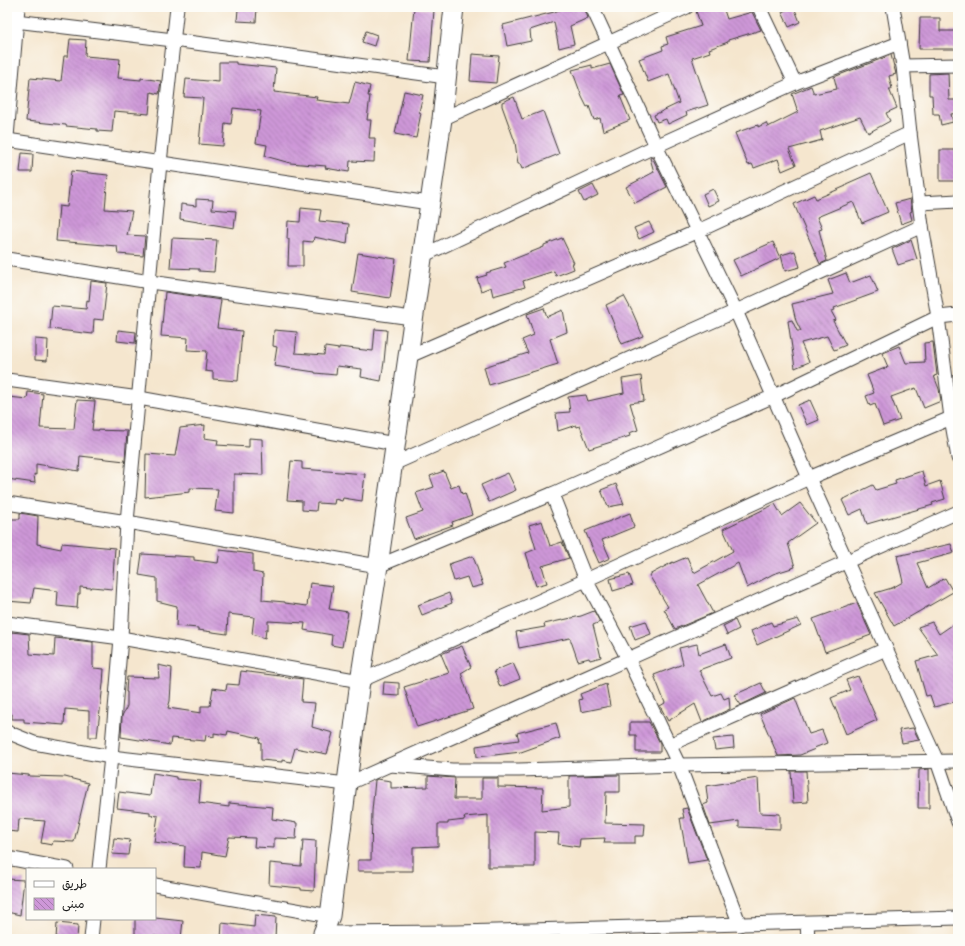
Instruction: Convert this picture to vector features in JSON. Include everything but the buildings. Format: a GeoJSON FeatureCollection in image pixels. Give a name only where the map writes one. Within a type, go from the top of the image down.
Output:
{"type":"FeatureCollection","features":[{"type":"Feature","properties":{"kind":"street"},"geometry":{"type":"LineString","coordinates":[[7,137],[12,21],[18,7]]}},
{"type":"Feature","properties":{"kind":"street"},"geometry":{"type":"LineString","coordinates":[[99,868],[111,757],[121,638],[127,522],[160,163],[177,7]]}},
{"type":"Feature","properties":{"kind":"street"},"geometry":{"type":"LineString","coordinates":[[454,7],[442,119],[412,318],[378,566],[360,681],[330,916],[323,936],[457,932],[587,934],[807,922],[958,918]]}},
{"type":"Feature","properties":{"kind":"street"},"geometry":{"type":"LineString","coordinates":[[592,7],[656,146],[736,311],[809,478],[937,761],[958,822]]}},
{"type":"Feature","properties":{"kind":"street"},"geometry":{"type":"LineString","coordinates":[[442,119],[687,7]]}},
{"type":"Feature","properties":{"kind":"street"},"geometry":{"type":"LineString","coordinates":[[759,7],[795,83]]}},
{"type":"Feature","properties":{"kind":"street"},"geometry":{"type":"LineString","coordinates":[[893,7],[903,66],[922,226],[954,418],[958,458]]}},
{"type":"Feature","properties":{"kind":"street"},"geometry":{"type":"LineString","coordinates":[[12,21],[173,40],[446,76]]}},
{"type":"Feature","properties":{"kind":"street"},"geometry":{"type":"LineString","coordinates":[[422,256],[656,146],[795,83],[899,43]]}},
{"type":"Feature","properties":{"kind":"street"},"geometry":{"type":"LineString","coordinates":[[903,66],[958,65]]}},
{"type":"Feature","properties":{"kind":"street"},"geometry":{"type":"LineString","coordinates":[[407,358],[698,231],[910,133]]}},
{"type":"Feature","properties":{"kind":"street"},"geometry":{"type":"LineString","coordinates":[[7,140],[429,203]]}},
{"type":"Feature","properties":{"kind":"street"},"geometry":{"type":"LineString","coordinates":[[920,203],[958,201]]}},
{"type":"Feature","properties":{"kind":"street"},"geometry":{"type":"LineString","coordinates":[[391,466],[922,226]]}},
{"type":"Feature","properties":{"kind":"street"},"geometry":{"type":"LineString","coordinates":[[7,260],[150,282],[412,318]]}},
{"type":"Feature","properties":{"kind":"street"},"geometry":{"type":"LineString","coordinates":[[7,503],[127,522],[378,566],[552,494],[774,396],[938,317],[958,315]]}},
{"type":"Feature","properties":{"kind":"street"},"geometry":{"type":"LineString","coordinates":[[7,380],[139,398],[394,444]]}},
{"type":"Feature","properties":{"kind":"street"},"geometry":{"type":"LineString","coordinates":[[7,623],[121,638],[360,681],[809,478],[954,418]]}},
{"type":"Feature","properties":{"kind":"street"},"geometry":{"type":"LineString","coordinates":[[552,494],[586,580],[628,659],[679,766],[740,925]]}},
{"type":"Feature","properties":{"kind":"street"},"geometry":{"type":"LineString","coordinates":[[7,732],[34,743],[111,757],[347,784],[958,512]]}},
{"type":"Feature","properties":{"kind":"street"},"geometry":{"type":"LineString","coordinates":[[669,745],[886,649]]}},
{"type":"Feature","properties":{"kind":"street"},"geometry":{"type":"LineString","coordinates":[[388,765],[452,770],[504,770],[958,761]]}},
{"type":"Feature","properties":{"kind":"street"},"geometry":{"type":"LineString","coordinates":[[7,858],[62,868]]}},
{"type":"Feature","properties":{"kind":"street"},"geometry":{"type":"LineString","coordinates":[[156,885],[330,916]]}},
{"type":"Feature","properties":{"kind":"street"},"geometry":{"type":"LineString","coordinates":[[91,939],[93,920]]}},
{"type":"Feature","properties":{"kind":"street"},"geometry":{"type":"LineString","coordinates":[[807,922],[808,939]]}}]}
